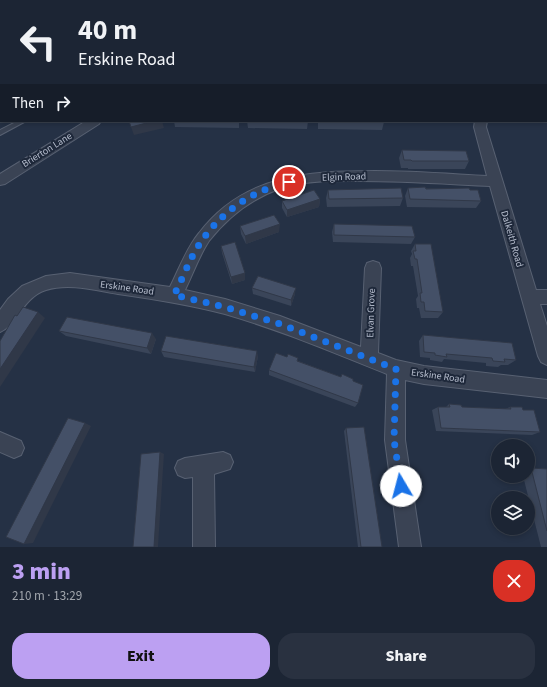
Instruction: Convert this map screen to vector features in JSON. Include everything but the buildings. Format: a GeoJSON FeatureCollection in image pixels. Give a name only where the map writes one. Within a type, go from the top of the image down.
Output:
{"type":"FeatureCollection","features":[{"type":"Feature","properties":{"kind":"street","name":"Brierton Lane"},"geometry":{"type":"LineString","coordinates":[[0,180],[93,122]]}},
{"type":"Feature","properties":{"kind":"street","name":"Dalkeith Road"},"geometry":{"type":"LineString","coordinates":[[481,122],[480,127],[547,356]]}},
{"type":"Feature","properties":{"kind":"street","name":"Elgin Road"},"geometry":{"type":"LineString","coordinates":[[174,295],[197,249],[208,232],[236,205],[255,194],[274,186],[304,178],[341,176],[399,176],[496,181]]}},
{"type":"Feature","properties":{"kind":"street","name":"Elvan Grove"},"geometry":{"type":"LineString","coordinates":[[369,359],[373,268]]}},
{"type":"Feature","properties":{"kind":"street","name":"Erskine Road"},"geometry":{"type":"LineString","coordinates":[[0,324],[13,305],[27,291],[53,280],[70,280],[174,295],[225,307],[280,324],[396,369],[424,375],[547,389]]}},
{"type":"Feature","properties":{"kind":"street"},"geometry":{"type":"LineString","coordinates":[[529,296],[547,297]]}},
{"type":"Feature","properties":{"kind":"street"},"geometry":{"type":"LineString","coordinates":[[396,369],[394,440],[410,547]]}},
{"type":"Feature","properties":{"kind":"street"},"geometry":{"type":"LineString","coordinates":[[204,465],[204,547]]}},
{"type":"Feature","properties":{"kind":"lane"},"geometry":{"type":"LineString","coordinates":[[0,133],[21,122]]}},
{"type":"Feature","properties":{"kind":"route"},"geometry":{"type":"LineString","coordinates":[[289,182],[274,186],[255,194],[236,205],[220,220],[208,232],[197,249],[174,295],[225,307],[280,324],[396,369],[394,440],[401,486]]}}]}
